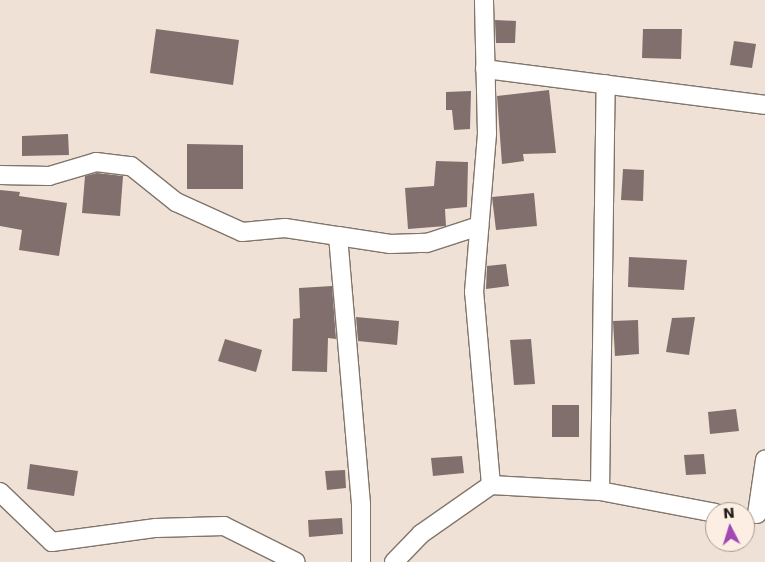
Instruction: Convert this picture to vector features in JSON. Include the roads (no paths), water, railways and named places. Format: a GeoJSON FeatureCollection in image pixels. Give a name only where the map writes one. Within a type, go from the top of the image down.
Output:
{"type":"FeatureCollection","features":[{"type":"Feature","properties":{"kind":"street"},"geometry":{"type":"LineString","coordinates":[[484,0],[487,134],[474,292],[490,485]]}},
{"type":"Feature","properties":{"kind":"street"},"geometry":{"type":"LineString","coordinates":[[486,69],[765,104]]}},
{"type":"Feature","properties":{"kind":"street"},"geometry":{"type":"LineString","coordinates":[[600,491],[606,84]]}},
{"type":"Feature","properties":{"kind":"street"},"geometry":{"type":"LineString","coordinates":[[0,175],[49,176],[96,162],[131,166],[176,202],[242,232],[285,228],[390,244],[427,243],[479,226]]}},
{"type":"Feature","properties":{"kind":"street"},"geometry":{"type":"LineString","coordinates":[[338,236],[361,504],[362,562]]}},
{"type":"Feature","properties":{"kind":"street"},"geometry":{"type":"LineString","coordinates":[[756,514],[765,460]]}},
{"type":"Feature","properties":{"kind":"street"},"geometry":{"type":"LineString","coordinates":[[394,562],[421,534],[490,485],[600,491],[705,511]]}},
{"type":"Feature","properties":{"kind":"street"},"geometry":{"type":"LineString","coordinates":[[0,492],[52,542],[156,528],[224,526],[296,562]]}}]}
